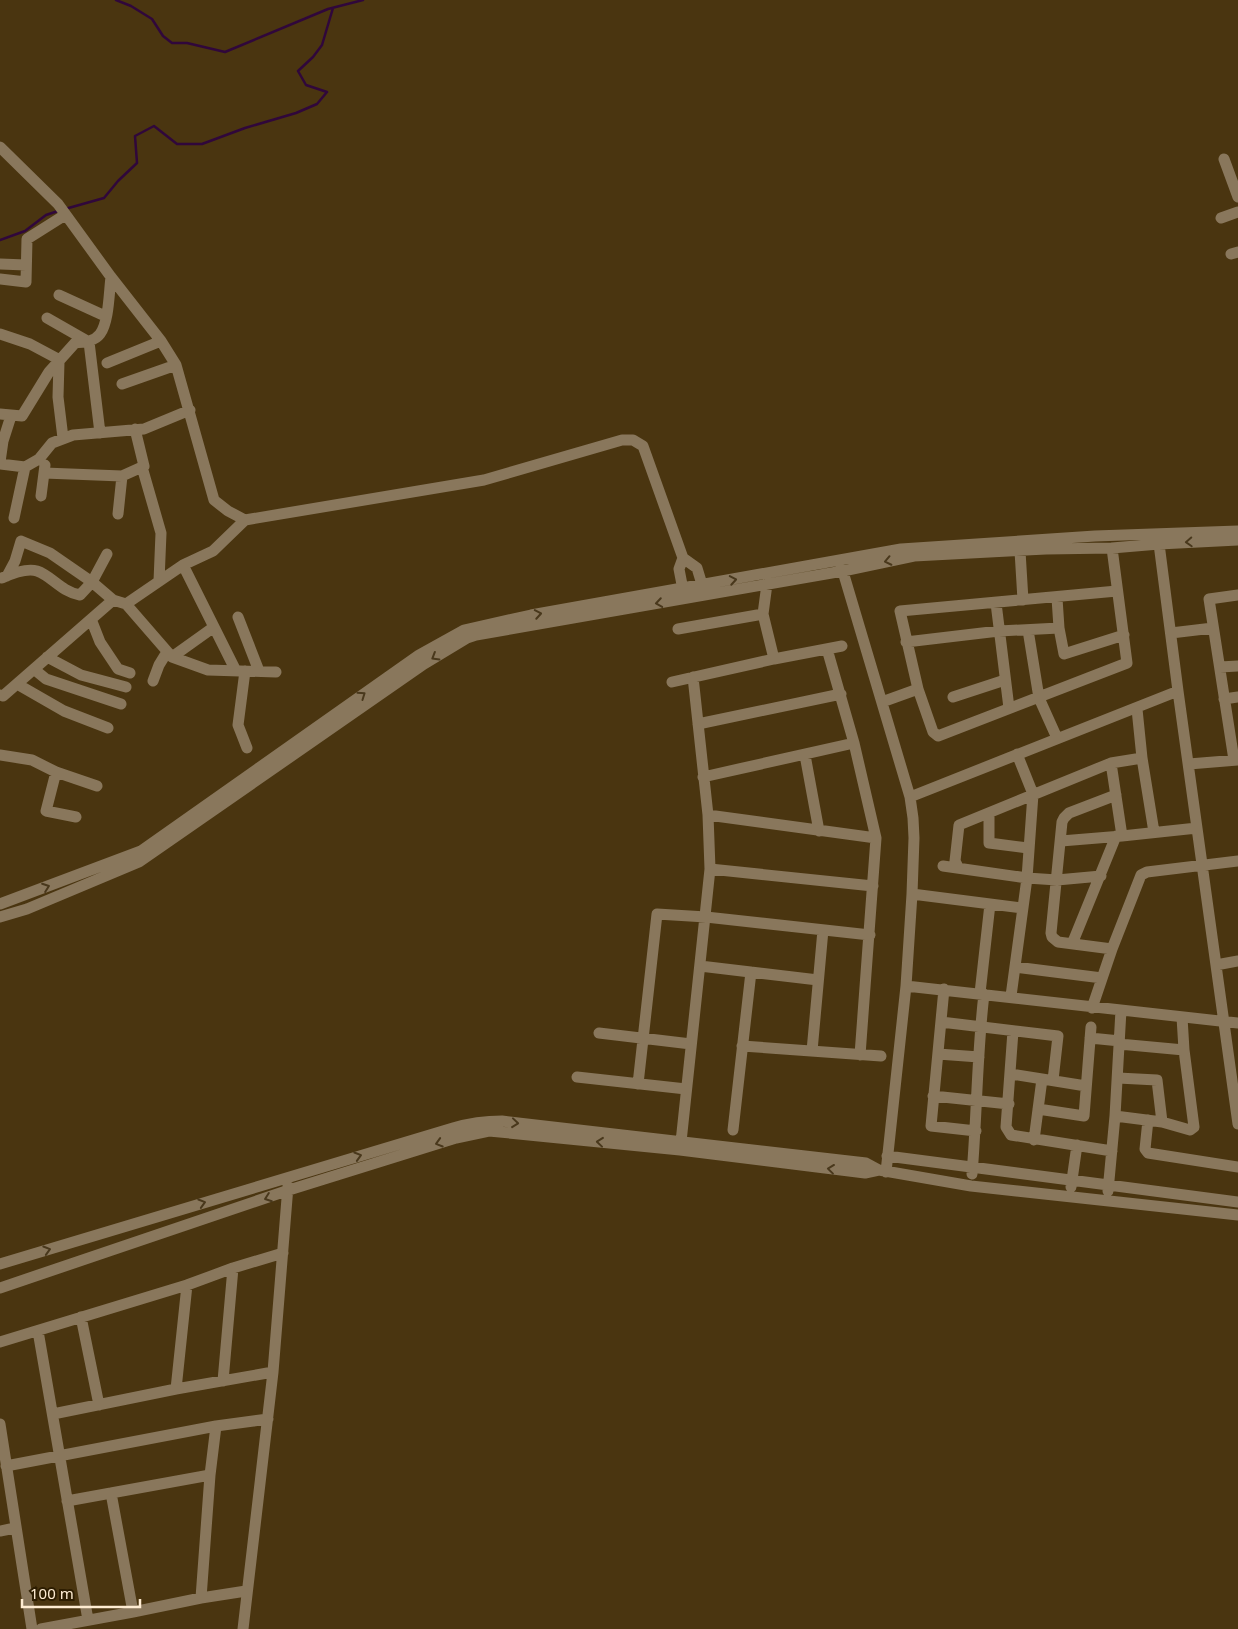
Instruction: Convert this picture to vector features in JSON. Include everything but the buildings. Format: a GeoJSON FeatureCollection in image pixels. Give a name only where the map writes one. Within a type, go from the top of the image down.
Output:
{"type":"FeatureCollection","features":[{"type":"Feature","properties":{"kind":"street"},"geometry":{"type":"LineString","coordinates":[[0,147],[58,204],[176,364],[214,500],[228,511],[245,520]]}},
{"type":"Feature","properties":{"kind":"street"},"geometry":{"type":"LineString","coordinates":[[1224,159],[1238,197]]}},
{"type":"Feature","properties":{"kind":"street"},"geometry":{"type":"LineString","coordinates":[[1221,218],[1238,212]]}},
{"type":"Feature","properties":{"kind":"street"},"geometry":{"type":"LineString","coordinates":[[0,279],[26,282],[26,239],[65,215]]}},
{"type":"Feature","properties":{"kind":"street"},"geometry":{"type":"LineString","coordinates":[[0,264],[26,265]]}},
{"type":"Feature","properties":{"kind":"street"},"geometry":{"type":"LineString","coordinates":[[111,277],[104,326],[99,336],[89,342],[75,344],[49,372],[22,416],[6,415],[0,463],[25,467],[39,459],[52,442],[63,438],[144,429],[190,410]]}},
{"type":"Feature","properties":{"kind":"street"},"geometry":{"type":"LineString","coordinates":[[59,295],[105,316]]}},
{"type":"Feature","properties":{"kind":"street"},"geometry":{"type":"LineString","coordinates":[[47,318],[89,342]]}},
{"type":"Feature","properties":{"kind":"street"},"geometry":{"type":"LineString","coordinates":[[0,334],[30,344],[60,361]]}},
{"type":"Feature","properties":{"kind":"street"},"geometry":{"type":"LineString","coordinates":[[89,342],[100,433]]}},
{"type":"Feature","properties":{"kind":"street"},"geometry":{"type":"LineString","coordinates":[[107,363],[161,342]]}},
{"type":"Feature","properties":{"kind":"street"},"geometry":{"type":"LineString","coordinates":[[60,361],[58,397],[63,438]]}},
{"type":"Feature","properties":{"kind":"street"},"geometry":{"type":"LineString","coordinates":[[122,384],[176,364]]}},
{"type":"Feature","properties":{"kind":"street"},"geometry":{"type":"LineString","coordinates":[[135,429],[144,466],[142,467],[161,533],[159,581]]}},
{"type":"Feature","properties":{"kind":"street"},"geometry":{"type":"LineString","coordinates":[[126,604],[183,565],[213,551],[245,520],[484,480],[622,440],[633,440],[643,446],[683,558],[697,568],[704,590]]}},
{"type":"Feature","properties":{"kind":"street"},"geometry":{"type":"LineString","coordinates":[[41,496],[47,449]]}},
{"type":"Feature","properties":{"kind":"street"},"geometry":{"type":"LineString","coordinates":[[14,518],[25,467]]}},
{"type":"Feature","properties":{"kind":"street"},"geometry":{"type":"LineString","coordinates":[[44,473],[122,476],[142,467]]}},
{"type":"Feature","properties":{"kind":"street"},"geometry":{"type":"LineString","coordinates":[[118,514],[122,476]]}},
{"type":"Feature","properties":{"kind":"street"},"geometry":{"type":"LineString","coordinates":[[0,917],[27,909],[139,862],[399,681],[467,638],[476,635],[704,590],[842,566],[914,556],[1020,550],[1112,548],[1158,539],[1238,531]]}},
{"type":"Feature","properties":{"kind":"street"},"geometry":{"type":"LineString","coordinates":[[704,590],[767,584],[842,566],[905,548],[1095,536],[1238,540]]}},
{"type":"Feature","properties":{"kind":"street"},"geometry":{"type":"LineString","coordinates":[[1158,539],[1238,1119]]}},
{"type":"Feature","properties":{"kind":"street"},"geometry":{"type":"LineString","coordinates":[[3,577],[15,561],[21,541],[50,553],[92,582],[113,600],[126,604],[169,654],[208,670],[276,672]]}},
{"type":"Feature","properties":{"kind":"street"},"geometry":{"type":"LineString","coordinates":[[1112,548],[1116,592],[1127,663],[938,736],[933,732],[918,689],[900,611],[1116,592]]}},
{"type":"Feature","properties":{"kind":"street"},"geometry":{"type":"LineString","coordinates":[[1020,550],[1023,600]]}},
{"type":"Feature","properties":{"kind":"street"},"geometry":{"type":"LineString","coordinates":[[3,577],[32,570],[40,572],[70,593],[80,595],[92,582],[107,554]]}},
{"type":"Feature","properties":{"kind":"street"},"geometry":{"type":"LineString","coordinates":[[683,558],[679,569],[684,594]]}},
{"type":"Feature","properties":{"kind":"street"},"geometry":{"type":"LineString","coordinates":[[183,565],[214,627],[241,671],[238,725],[247,748]]}},
{"type":"Feature","properties":{"kind":"street"},"geometry":{"type":"LineString","coordinates":[[842,566],[910,797],[914,818],[912,894],[906,986],[887,1156],[882,1171]]}},
{"type":"Feature","properties":{"kind":"street"},"geometry":{"type":"LineString","coordinates":[[767,584],[763,614],[774,659]]}},
{"type":"Feature","properties":{"kind":"street"},"geometry":{"type":"LineString","coordinates":[[0,904],[141,851],[419,655],[464,630],[531,615],[684,594]]}},
{"type":"Feature","properties":{"kind":"street"},"geometry":{"type":"LineString","coordinates":[[1189,764],[1236,760],[1233,730],[1224,699],[1209,599],[1238,595]]}},
{"type":"Feature","properties":{"kind":"street"},"geometry":{"type":"LineString","coordinates":[[1057,598],[1059,628],[1064,654],[1124,635]]}},
{"type":"Feature","properties":{"kind":"street"},"geometry":{"type":"LineString","coordinates":[[0,695],[3,696],[35,670],[47,657],[113,600]]}},
{"type":"Feature","properties":{"kind":"street"},"geometry":{"type":"LineString","coordinates":[[996,603],[1008,708]]}},
{"type":"Feature","properties":{"kind":"street"},"geometry":{"type":"LineString","coordinates":[[678,629],[763,614]]}},
{"type":"Feature","properties":{"kind":"street"},"geometry":{"type":"LineString","coordinates":[[238,617],[258,671]]}},
{"type":"Feature","properties":{"kind":"street"},"geometry":{"type":"LineString","coordinates":[[91,619],[100,642],[118,669],[130,673]]}},
{"type":"Feature","properties":{"kind":"street"},"geometry":{"type":"LineString","coordinates":[[153,681],[158,665],[169,654],[214,627]]}},
{"type":"Feature","properties":{"kind":"street"},"geometry":{"type":"LineString","coordinates":[[906,642],[999,631],[1059,628]]}},
{"type":"Feature","properties":{"kind":"street"},"geometry":{"type":"LineString","coordinates":[[1171,633],[1213,628]]}},
{"type":"Feature","properties":{"kind":"street"},"geometry":{"type":"LineString","coordinates":[[1028,630],[1039,698],[1057,738]]}},
{"type":"Feature","properties":{"kind":"street"},"geometry":{"type":"LineString","coordinates":[[672,682],[842,646]]}},
{"type":"Feature","properties":{"kind":"street"},"geometry":{"type":"LineString","coordinates":[[827,649],[854,743],[876,838],[860,1055]]}},
{"type":"Feature","properties":{"kind":"street"},"geometry":{"type":"LineString","coordinates":[[47,657],[81,675],[126,687]]}},
{"type":"Feature","properties":{"kind":"street"},"geometry":{"type":"LineString","coordinates":[[1220,667],[1238,666]]}},
{"type":"Feature","properties":{"kind":"street"},"geometry":{"type":"LineString","coordinates":[[35,670],[46,679],[122,704]]}},
{"type":"Feature","properties":{"kind":"street"},"geometry":{"type":"LineString","coordinates":[[681,1142],[710,869],[708,816],[693,677]]}},
{"type":"Feature","properties":{"kind":"street"},"geometry":{"type":"LineString","coordinates":[[953,697],[1005,680]]}},
{"type":"Feature","properties":{"kind":"street"},"geometry":{"type":"LineString","coordinates":[[17,684],[64,711],[108,728]]}},
{"type":"Feature","properties":{"kind":"street"},"geometry":{"type":"LineString","coordinates":[[882,702],[918,689]]}},
{"type":"Feature","properties":{"kind":"street"},"geometry":{"type":"LineString","coordinates":[[910,797],[1178,692]]}},
{"type":"Feature","properties":{"kind":"street"},"geometry":{"type":"LineString","coordinates":[[698,724],[841,694]]}},
{"type":"Feature","properties":{"kind":"street"},"geometry":{"type":"LineString","coordinates":[[1224,699],[1238,697]]}},
{"type":"Feature","properties":{"kind":"street"},"geometry":{"type":"LineString","coordinates":[[1137,709],[1142,758],[1154,832]]}},
{"type":"Feature","properties":{"kind":"street"},"geometry":{"type":"LineString","coordinates":[[704,777],[854,743]]}},
{"type":"Feature","properties":{"kind":"street"},"geometry":{"type":"LineString","coordinates":[[1011,996],[1027,878],[1034,794],[1017,754]]}},
{"type":"Feature","properties":{"kind":"street"},"geometry":{"type":"LineString","coordinates":[[0,755],[32,760],[56,772],[97,786]]}},
{"type":"Feature","properties":{"kind":"street"},"geometry":{"type":"LineString","coordinates":[[806,755],[819,831]]}},
{"type":"Feature","properties":{"kind":"street"},"geometry":{"type":"LineString","coordinates":[[958,867],[954,862],[959,825],[1111,764],[1142,758]]}},
{"type":"Feature","properties":{"kind":"street"},"geometry":{"type":"LineString","coordinates":[[1072,944],[1119,836],[1116,795],[1111,764]]}},
{"type":"Feature","properties":{"kind":"street"},"geometry":{"type":"LineString","coordinates":[[56,772],[46,811],[76,817]]}},
{"type":"Feature","properties":{"kind":"street"},"geometry":{"type":"LineString","coordinates":[[1112,949],[1058,942],[1054,940],[1051,933],[1062,822],[1066,815],[1116,795]]}},
{"type":"Feature","properties":{"kind":"street"},"geometry":{"type":"LineString","coordinates":[[989,814],[989,843],[1028,848]]}},
{"type":"Feature","properties":{"kind":"street"},"geometry":{"type":"LineString","coordinates":[[708,816],[876,838]]}},
{"type":"Feature","properties":{"kind":"street"},"geometry":{"type":"LineString","coordinates":[[1060,841],[1197,828]]}},
{"type":"Feature","properties":{"kind":"street"},"geometry":{"type":"LineString","coordinates":[[1092,1008],[1112,949],[1141,875],[1146,872],[1238,861]]}},
{"type":"Feature","properties":{"kind":"street"},"geometry":{"type":"LineString","coordinates":[[943,866],[1027,878],[1057,880],[1101,876]]}},
{"type":"Feature","properties":{"kind":"street"},"geometry":{"type":"LineString","coordinates":[[710,869],[873,886]]}},
{"type":"Feature","properties":{"kind":"street"},"geometry":{"type":"LineString","coordinates":[[912,894],[1022,908]]}},
{"type":"Feature","properties":{"kind":"street"},"geometry":{"type":"LineString","coordinates":[[971,1186],[978,1101],[982,993],[990,904]]}},
{"type":"Feature","properties":{"kind":"street"},"geometry":{"type":"LineString","coordinates":[[638,1084],[657,914],[706,917],[870,935]]}},
{"type":"Feature","properties":{"kind":"street"},"geometry":{"type":"LineString","coordinates":[[812,1051],[823,930]]}},
{"type":"Feature","properties":{"kind":"street"},"geometry":{"type":"LineString","coordinates":[[1216,965],[1238,961]]}},
{"type":"Feature","properties":{"kind":"street"},"geometry":{"type":"LineString","coordinates":[[700,966],[818,980]]}},
{"type":"Feature","properties":{"kind":"street"},"geometry":{"type":"LineString","coordinates":[[1015,966],[1102,978]]}},
{"type":"Feature","properties":{"kind":"street"},"geometry":{"type":"LineString","coordinates":[[733,1130],[751,972]]}},
{"type":"Feature","properties":{"kind":"street"},"geometry":{"type":"LineString","coordinates":[[906,986],[1011,996],[1092,1008],[1238,1023]]}},
{"type":"Feature","properties":{"kind":"street"},"geometry":{"type":"LineString","coordinates":[[944,989],[931,1126],[976,1131]]}},
{"type":"Feature","properties":{"kind":"street"},"geometry":{"type":"LineString","coordinates":[[1106,1200],[1116,1116],[1121,1010]]}},
{"type":"Feature","properties":{"kind":"street"},"geometry":{"type":"LineString","coordinates":[[1116,1116],[1162,1122],[1190,1130],[1194,1127],[1184,1050],[1182,1017]]}},
{"type":"Feature","properties":{"kind":"street"},"geometry":{"type":"LineString","coordinates":[[941,1022],[1058,1036],[1048,1080],[1038,1109],[1034,1140]]}},
{"type":"Feature","properties":{"kind":"street"},"geometry":{"type":"LineString","coordinates":[[1013,1031],[1006,1128],[1008,1133],[1011,1136],[1034,1140],[1112,1151]]}},
{"type":"Feature","properties":{"kind":"street"},"geometry":{"type":"LineString","coordinates":[[1038,1109],[1084,1116],[1091,1032],[1120,1043],[1184,1050]]}},
{"type":"Feature","properties":{"kind":"street"},"geometry":{"type":"LineString","coordinates":[[599,1033],[691,1044]]}},
{"type":"Feature","properties":{"kind":"street"},"geometry":{"type":"LineString","coordinates":[[742,1046],[881,1056]]}},
{"type":"Feature","properties":{"kind":"street"},"geometry":{"type":"LineString","coordinates":[[938,1054],[979,1058]]}},
{"type":"Feature","properties":{"kind":"street"},"geometry":{"type":"LineString","coordinates":[[1011,1074],[1086,1086]]}},
{"type":"Feature","properties":{"kind":"street"},"geometry":{"type":"LineString","coordinates":[[577,1077],[686,1089]]}},
{"type":"Feature","properties":{"kind":"street"},"geometry":{"type":"LineString","coordinates":[[1118,1078],[1157,1080],[1162,1122]]}},
{"type":"Feature","properties":{"kind":"street"},"geometry":{"type":"LineString","coordinates":[[933,1096],[1009,1104]]}},
{"type":"Feature","properties":{"kind":"street"},"geometry":{"type":"LineString","coordinates":[[1148,1120],[1145,1149],[1148,1153],[1238,1167]]}},
{"type":"Feature","properties":{"kind":"street"},"geometry":{"type":"LineString","coordinates":[[0,1264],[478,1122],[502,1121],[866,1163],[882,1171]]}},
{"type":"Feature","properties":{"kind":"street"},"geometry":{"type":"LineString","coordinates":[[0,1288],[288,1190],[456,1138],[489,1131],[680,1150],[866,1173],[882,1171],[971,1186],[1238,1215]]}},
{"type":"Feature","properties":{"kind":"street"},"geometry":{"type":"LineString","coordinates":[[1070,1196],[1077,1145]]}},
{"type":"Feature","properties":{"kind":"street"},"geometry":{"type":"LineString","coordinates":[[887,1156],[1238,1202]]}},
{"type":"Feature","properties":{"kind":"street"},"geometry":{"type":"LineString","coordinates":[[243,1629],[273,1372],[288,1190],[287,1178]]}},
{"type":"Feature","properties":{"kind":"street"},"geometry":{"type":"LineString","coordinates":[[0,1342],[187,1285],[233,1268],[283,1253]]}},
{"type":"Feature","properties":{"kind":"street"},"geometry":{"type":"LineString","coordinates":[[224,1381],[233,1268]]}},
{"type":"Feature","properties":{"kind":"street"},"geometry":{"type":"LineString","coordinates":[[176,1389],[187,1285]]}},
{"type":"Feature","properties":{"kind":"street"},"geometry":{"type":"LineString","coordinates":[[81,1317],[99,1405]]}},
{"type":"Feature","properties":{"kind":"street"},"geometry":{"type":"LineString","coordinates":[[38,1331],[88,1620]]}},
{"type":"Feature","properties":{"kind":"street"},"geometry":{"type":"LineString","coordinates":[[53,1414],[273,1372]]}},
{"type":"Feature","properties":{"kind":"street"},"geometry":{"type":"LineString","coordinates":[[5,1474],[60,1456],[216,1426],[268,1419]]}},
{"type":"Feature","properties":{"kind":"street"},"geometry":{"type":"LineString","coordinates":[[0,1424],[5,1474],[16,1528],[32,1629]]}},
{"type":"Feature","properties":{"kind":"street"},"geometry":{"type":"LineString","coordinates":[[201,1598],[210,1475],[216,1426]]}},
{"type":"Feature","properties":{"kind":"street"},"geometry":{"type":"LineString","coordinates":[[67,1501],[210,1475]]}},
{"type":"Feature","properties":{"kind":"street"},"geometry":{"type":"LineString","coordinates":[[111,1493],[133,1612]]}},
{"type":"Feature","properties":{"kind":"street"},"geometry":{"type":"LineString","coordinates":[[0,1531],[16,1528]]}},
{"type":"Feature","properties":{"kind":"street"},"geometry":{"type":"LineString","coordinates":[[41,1629],[246,1591]]}},
{"type":"Feature","properties":{"kind":"waterway"},"geometry":{"type":"LineString","coordinates":[[116,0],[131,6],[152,19],[163,36],[172,43],[187,43],[225,52],[328,9],[363,0]]}},
{"type":"Feature","properties":{"kind":"waterway"},"geometry":{"type":"LineString","coordinates":[[65,209],[104,198],[137,163],[135,136],[154,126],[177,144],[202,144],[245,128],[296,113],[317,104],[327,92],[306,85],[298,71],[313,57],[322,45],[333,8]]}},
{"type":"Feature","properties":{"kind":"waterway"},"geometry":{"type":"LineString","coordinates":[[0,240],[25,231],[46,215],[58,211]]}}]}
